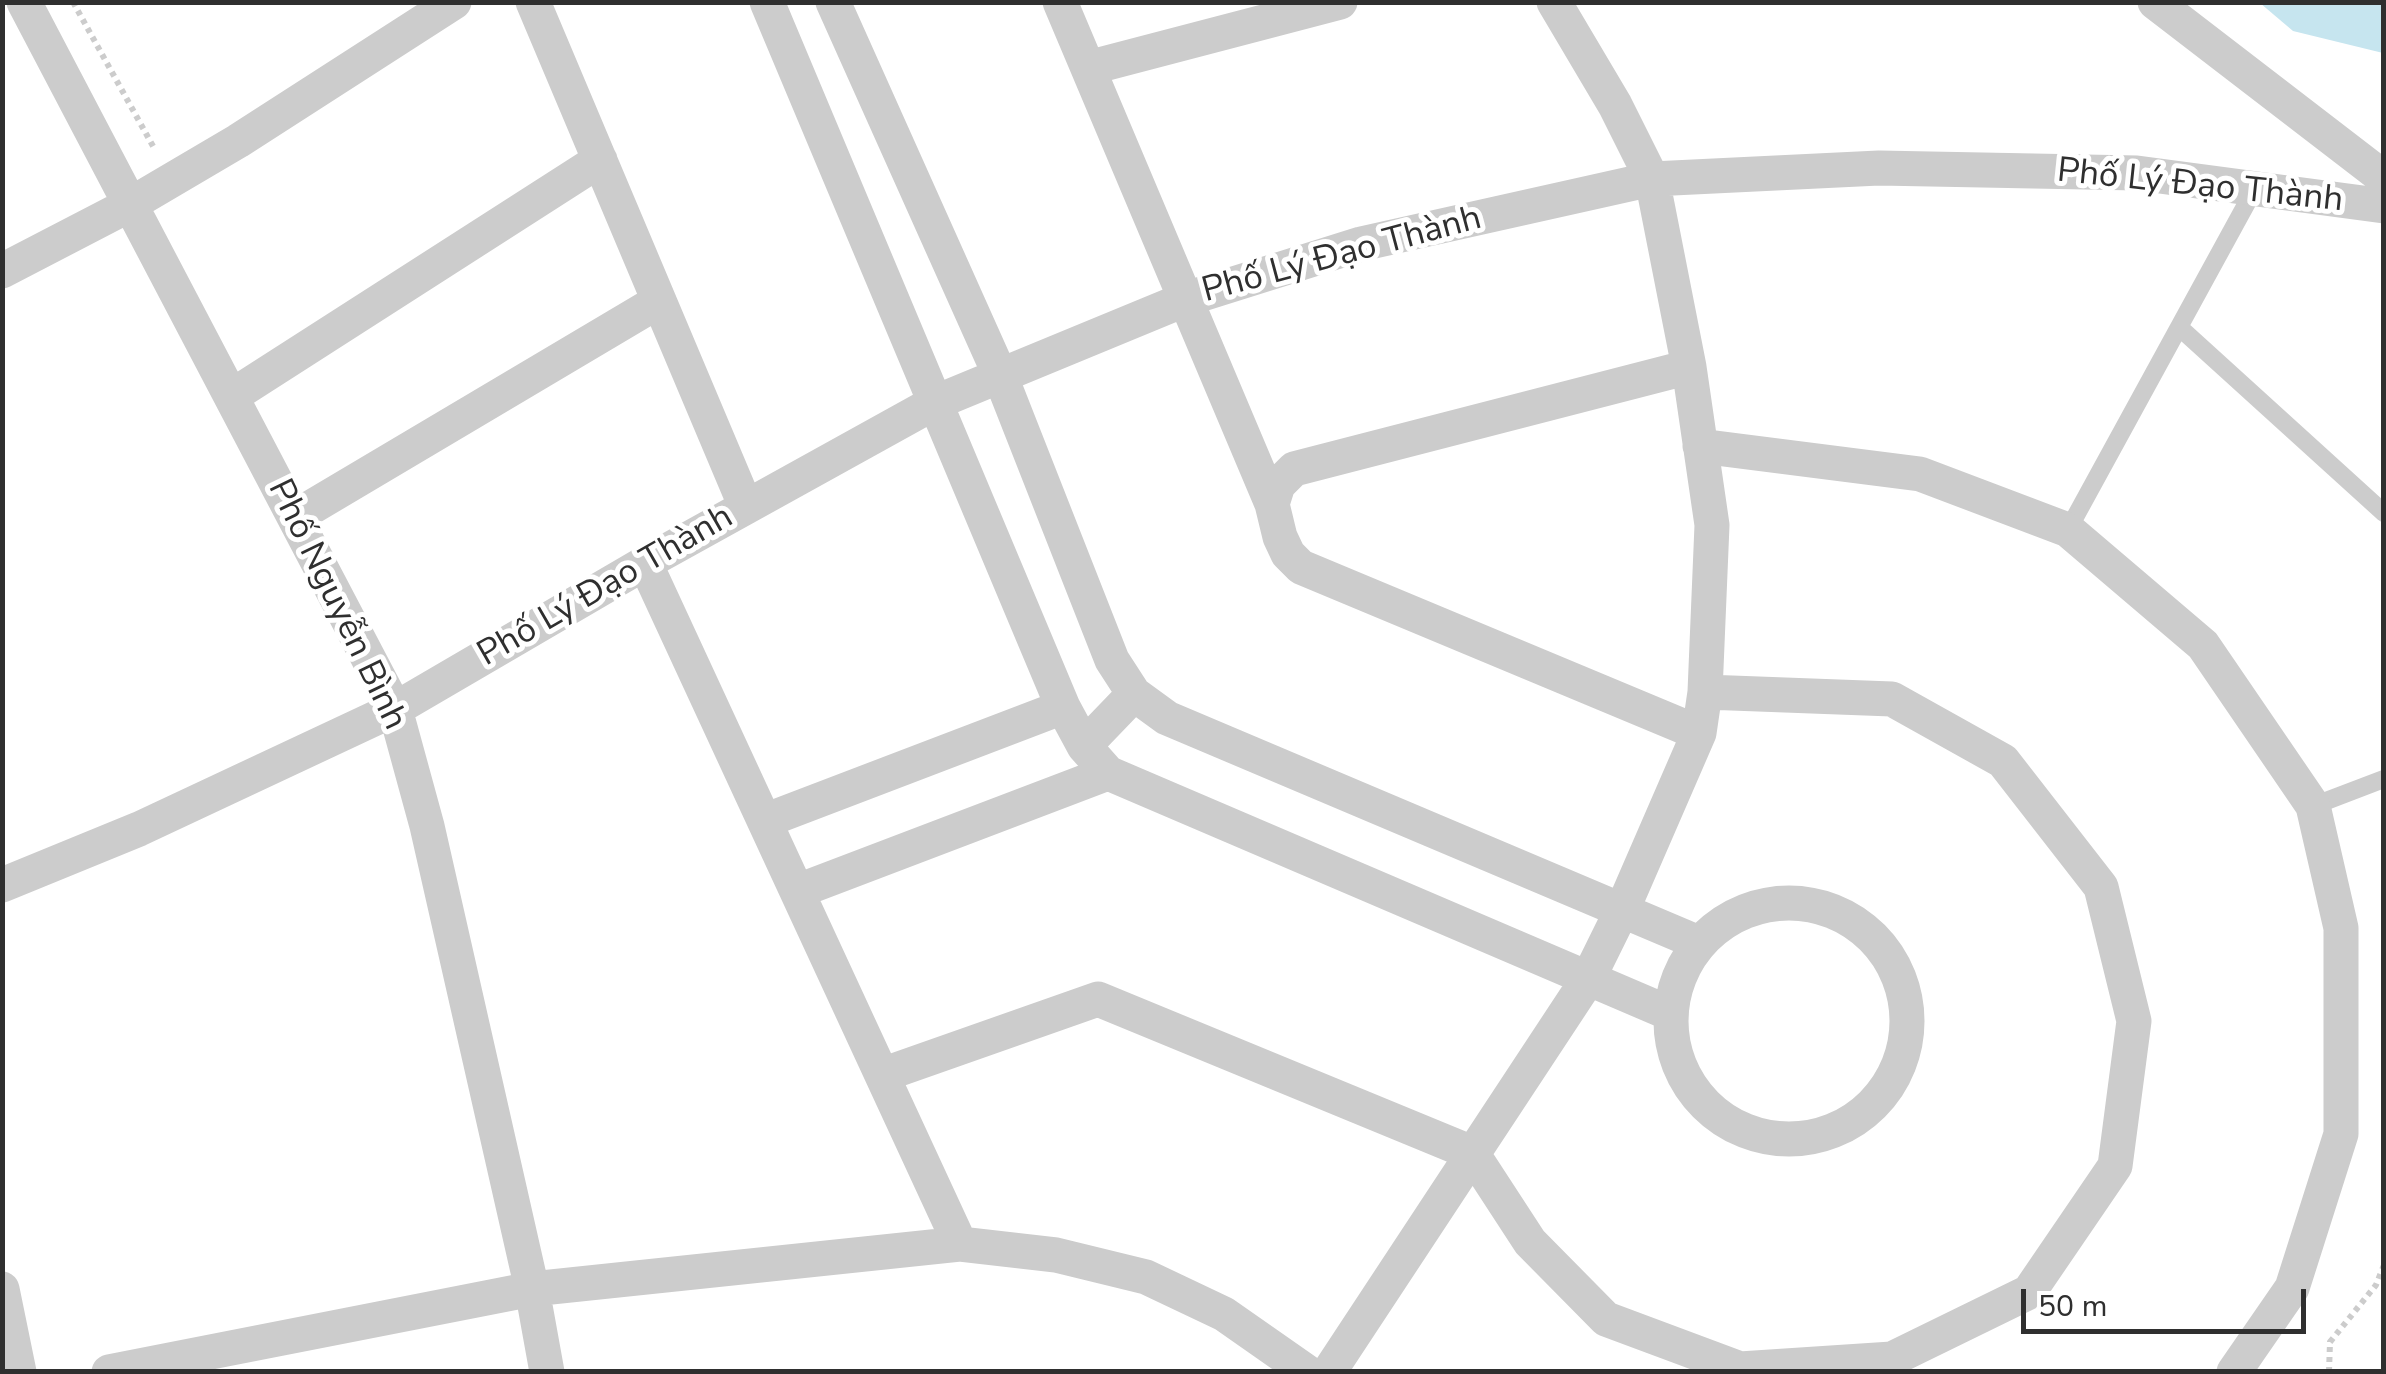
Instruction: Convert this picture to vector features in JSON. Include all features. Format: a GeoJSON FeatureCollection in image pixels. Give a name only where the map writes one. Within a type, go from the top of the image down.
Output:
{"type":"FeatureCollection","features":[{"type":"Feature","properties":{"kind":"street","name":"Phố Nguyễn Bình"},"geometry":{"type":"LineString","coordinates":[[24,2],[395,709],[431,845],[532,1289],[547,1372]]}},
{"type":"Feature","properties":{"kind":"street"},"geometry":{"type":"LineString","coordinates":[[2,271],[131,204],[328,86],[454,2]]}},
{"type":"Feature","properties":{"kind":"street"},"geometry":{"type":"LineString","coordinates":[[533,2],[746,507]]}},
{"type":"Feature","properties":{"kind":"street"},"geometry":{"type":"LineString","coordinates":[[766,2],[1062,707],[1084,746],[1108,774],[1670,1012]]}},
{"type":"Feature","properties":{"kind":"street"},"geometry":{"type":"LineString","coordinates":[[833,2],[1000,374],[1112,660],[1134,694],[1168,718],[1699,942]]}},
{"type":"Feature","properties":{"kind":"street"},"geometry":{"type":"LineString","coordinates":[[1060,2],[1272,504],[1288,554],[1301,567],[1699,733]]}},
{"type":"Feature","properties":{"kind":"street"},"geometry":{"type":"LineString","coordinates":[[1088,68],[1340,2]]}},
{"type":"Feature","properties":{"kind":"street"},"geometry":{"type":"LineString","coordinates":[[1329,1372],[1588,978],[1699,733],[1712,524],[1689,368],[1652,179],[1615,105],[1554,2]]}},
{"type":"Feature","properties":{"kind":"street"},"geometry":{"type":"LineString","coordinates":[[2155,2],[2384,178]]}},
{"type":"Feature","properties":{"kind":"street"},"geometry":{"type":"LineString","coordinates":[[232,396],[600,160]]}},
{"type":"Feature","properties":{"kind":"street","name":"Phố Lý Đạo Thành"},"geometry":{"type":"LineString","coordinates":[[2,885],[139,829],[395,709],[645,563],[934,404],[1186,299],[1361,244],[1652,179],[1879,168],[2137,173],[2384,206]]}},
{"type":"Feature","properties":{"kind":"street"},"geometry":{"type":"LineString","coordinates":[[294,518],[659,301]]}},
{"type":"Feature","properties":{"kind":"street"},"geometry":{"type":"LineString","coordinates":[[1272,504],[1278,485],[1294,470],[1689,368]]}},
{"type":"Feature","properties":{"kind":"street"},"geometry":{"type":"LineString","coordinates":[[1700,446],[1920,474],[2068,530],[2203,645],[2313,806],[2341,928],[2341,1134],[2292,1288],[2234,1372]]}},
{"type":"Feature","properties":{"kind":"street"},"geometry":{"type":"LineString","coordinates":[[645,563],[960,1244]]}},
{"type":"Feature","properties":{"kind":"street"},"geometry":{"type":"LineString","coordinates":[[882,1075],[1098,999],[1472,1153],[1530,1242],[1606,1319],[1740,1369],[1892,1359],[2029,1292],[2115,1166],[2134,1021],[2101,886],[2003,762],[1892,699],[1704,692]]}},
{"type":"Feature","properties":{"kind":"street"},"geometry":{"type":"LineString","coordinates":[[1084,746],[1134,694]]}},
{"type":"Feature","properties":{"kind":"street"},"geometry":{"type":"LineString","coordinates":[[767,820],[1062,707]]}},
{"type":"Feature","properties":{"kind":"street"},"geometry":{"type":"LineString","coordinates":[[798,891],[1108,774]]}},
{"type":"Feature","properties":{"kind":"street"},"geometry":{"type":"LineString","coordinates":[[1806,903],[1844,916],[1875,939],[1898,971],[1908,1010],[1905,1048],[1890,1085],[1863,1114],[1828,1134],[1789,1140],[1751,1134],[1716,1116],[1688,1088],[1672,1052],[1670,1012],[1678,975],[1699,942],[1730,918],[1767,904],[1806,903]]}},
{"type":"Feature","properties":{"kind":"street"},"geometry":{"type":"LineString","coordinates":[[109,1372],[532,1289],[960,1244],[1056,1254],[1146,1277],[1224,1314],[1307,1372]]}},
{"type":"Feature","properties":{"kind":"street"},"geometry":{"type":"LineString","coordinates":[[2,1288],[18,1372]]}},
{"type":"Feature","properties":{"kind":"lane"},"geometry":{"type":"LineString","coordinates":[[2068,530],[2254,190]]}},
{"type":"Feature","properties":{"kind":"lane"},"geometry":{"type":"LineString","coordinates":[[2178,327],[2384,514]]}},
{"type":"Feature","properties":{"kind":"lane"},"geometry":{"type":"LineString","coordinates":[[2313,806],[2384,779]]}},
{"type":"Feature","properties":{"kind":"path"},"geometry":{"type":"LineString","coordinates":[[73,2],[155,150]]}},
{"type":"Feature","properties":{"kind":"path"},"geometry":{"type":"LineString","coordinates":[[2329,1372],[2330,1342],[2376,1285],[2384,1266]]}},
{"type":"Feature","properties":{"kind":"water"},"geometry":{"type":"Polygon","coordinates":[[[2260,3],[2383,3],[2383,53],[2293,31],[2260,3]]]}}]}
